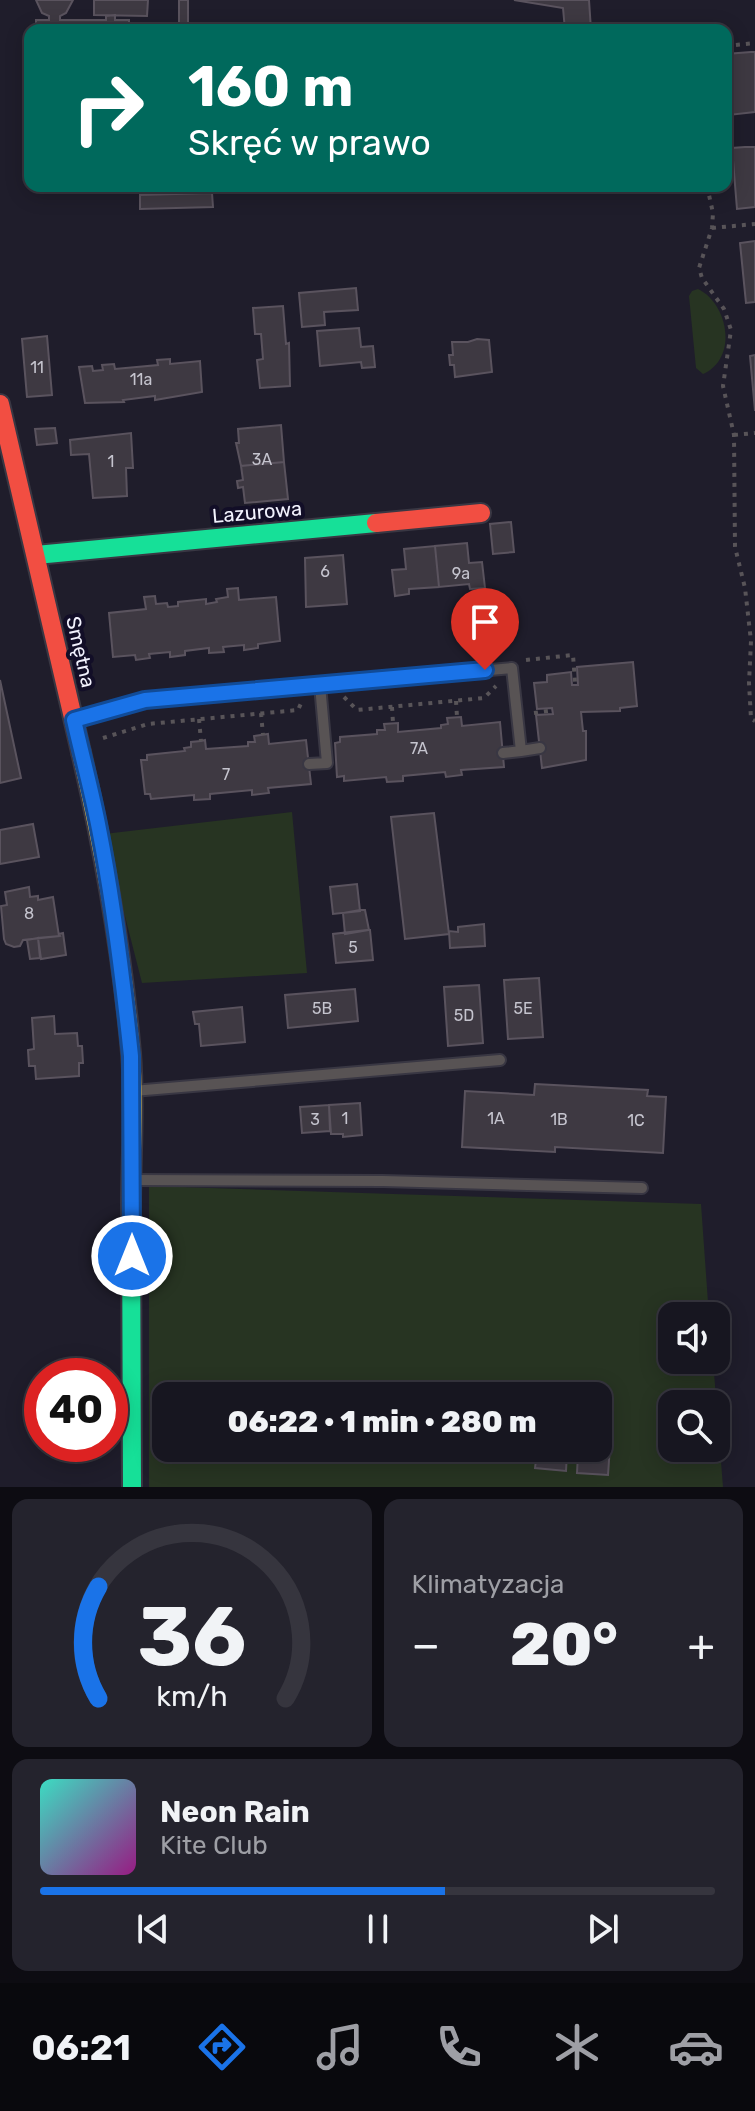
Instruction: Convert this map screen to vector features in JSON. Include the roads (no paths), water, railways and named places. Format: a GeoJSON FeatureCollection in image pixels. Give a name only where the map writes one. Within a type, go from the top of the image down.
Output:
{"type":"FeatureCollection","features":[{"type":"Feature","properties":{"kind":"street","name":"Smętna"},"geometry":{"type":"LineString","coordinates":[[0,404],[99,829],[119,949],[131,1056],[132,1487]]}},
{"type":"Feature","properties":{"kind":"street","name":"Lazurowa"},"geometry":{"type":"LineString","coordinates":[[36,555],[481,513]]}},
{"type":"Feature","properties":{"kind":"lane"},"geometry":{"type":"LineString","coordinates":[[74,720],[145,700],[512,668],[521,751]]}},
{"type":"Feature","properties":{"kind":"lane"},"geometry":{"type":"LineString","coordinates":[[309,764],[327,763],[320,685]]}},
{"type":"Feature","properties":{"kind":"lane"},"geometry":{"type":"LineString","coordinates":[[503,753],[540,748]]}},
{"type":"Feature","properties":{"kind":"lane"},"geometry":{"type":"LineString","coordinates":[[131,1091],[500,1060]]}},
{"type":"Feature","properties":{"kind":"lane"},"geometry":{"type":"LineString","coordinates":[[131,1180],[383,1181],[642,1188]]}}]}
